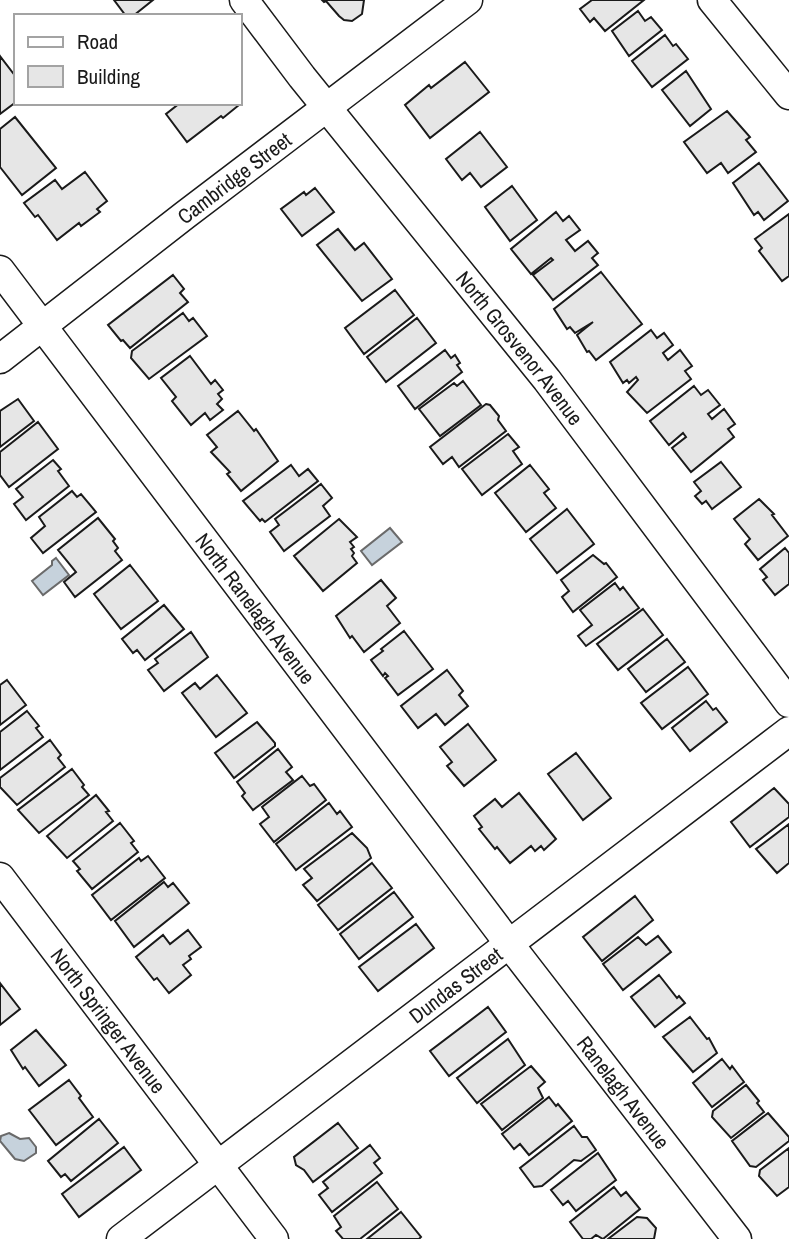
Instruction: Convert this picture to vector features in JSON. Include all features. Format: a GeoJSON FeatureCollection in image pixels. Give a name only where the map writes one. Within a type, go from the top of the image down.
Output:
{"type":"FeatureCollection","features":[{"type":"Feature","properties":{"kind":"street","name":"North Grosvenor Avenue"},"geometry":{"type":"LineString","coordinates":[[244,0],[547,380],[789,703]]}},
{"type":"Feature","properties":{"kind":"street","name":"Cambridge Street"},"geometry":{"type":"LineString","coordinates":[[0,359],[468,0]]}},
{"type":"Feature","properties":{"kind":"street"},"geometry":{"type":"LineString","coordinates":[[712,0],[789,95]]}},
{"type":"Feature","properties":{"kind":"street","name":"North Ranelagh Avenue"},"geometry":{"type":"LineString","coordinates":[[0,270],[510,945]]}},
{"type":"Feature","properties":{"kind":"street","name":"Dundas Street"},"geometry":{"type":"LineString","coordinates":[[121,1239],[789,731]]}},
{"type":"Feature","properties":{"kind":"street","name":"North Springer Avenue"},"geometry":{"type":"LineString","coordinates":[[0,877],[274,1239]]}},
{"type":"Feature","properties":{"kind":"street","name":"Ranelagh Avenue"},"geometry":{"type":"LineString","coordinates":[[510,945],[737,1239]]}},
{"type":"Feature","properties":{"kind":"shaded area"},"geometry":{"type":"Polygon","coordinates":[[[390,528],[402,542],[372,565],[361,551],[390,528]]]}},
{"type":"Feature","properties":{"kind":"shaded area"},"geometry":{"type":"Polygon","coordinates":[[[56,558],[69,575],[43,595],[32,581],[52,565],[56,558]]]}},
{"type":"Feature","properties":{"kind":"shaded area"},"geometry":{"type":"Polygon","coordinates":[[[9,1133],[20,1139],[29,1138],[36,1147],[36,1153],[24,1161],[15,1159],[0,1141],[1,1136],[9,1133]]]}},
{"type":"Feature","properties":{"kind":"building"},"geometry":{"type":"Polygon","coordinates":[[[114,0],[153,0],[136,14],[124,14],[114,0]]]}},
{"type":"Feature","properties":{"kind":"building"},"geometry":{"type":"Polygon","coordinates":[[[322,0],[364,0],[362,14],[352,21],[344,20],[322,0]]]}},
{"type":"Feature","properties":{"kind":"building"},"geometry":{"type":"Polygon","coordinates":[[[592,0],[644,0],[605,31],[594,18],[590,22],[580,9],[592,0]]]}},
{"type":"Feature","properties":{"kind":"building"},"geometry":{"type":"Polygon","coordinates":[[[638,11],[645,21],[651,17],[662,30],[629,56],[612,31],[638,11]]]}},
{"type":"Feature","properties":{"kind":"building"},"geometry":{"type":"Polygon","coordinates":[[[665,35],[688,59],[652,87],[632,61],[665,35]]]}},
{"type":"Feature","properties":{"kind":"building"},"geometry":{"type":"Polygon","coordinates":[[[0,56],[14,74],[14,104],[0,114],[0,56]]]}},
{"type":"Feature","properties":{"kind":"building"},"geometry":{"type":"Polygon","coordinates":[[[465,62],[489,92],[430,138],[405,105],[429,85],[431,88],[465,62]]]}},
{"type":"Feature","properties":{"kind":"building"},"geometry":{"type":"Polygon","coordinates":[[[686,71],[711,109],[690,126],[662,90],[686,71]]]}},
{"type":"Feature","properties":{"kind":"building"},"geometry":{"type":"Polygon","coordinates":[[[177,105],[239,105],[187,142],[166,114],[177,105]]]}},
{"type":"Feature","properties":{"kind":"building"},"geometry":{"type":"Polygon","coordinates":[[[727,111],[750,137],[746,140],[756,152],[728,173],[721,163],[707,173],[684,142],[727,111]]]}},
{"type":"Feature","properties":{"kind":"building"},"geometry":{"type":"Polygon","coordinates":[[[15,117],[56,168],[22,195],[0,167],[0,129],[15,117]]]}},
{"type":"Feature","properties":{"kind":"building"},"geometry":{"type":"Polygon","coordinates":[[[480,132],[507,167],[481,187],[470,173],[462,180],[446,159],[480,132]]]}},
{"type":"Feature","properties":{"kind":"building"},"geometry":{"type":"Polygon","coordinates":[[[759,163],[788,201],[764,220],[758,212],[754,215],[733,183],[759,163]]]}},
{"type":"Feature","properties":{"kind":"building"},"geometry":{"type":"Polygon","coordinates":[[[85,172],[107,201],[97,209],[100,212],[81,226],[79,223],[57,240],[38,215],[35,217],[24,203],[55,180],[62,189],[85,172]]]}},
{"type":"Feature","properties":{"kind":"building"},"geometry":{"type":"Polygon","coordinates":[[[512,186],[537,220],[510,241],[485,207],[512,186]]]}},
{"type":"Feature","properties":{"kind":"building"},"geometry":{"type":"Polygon","coordinates":[[[315,188],[334,212],[302,236],[281,209],[304,192],[306,195],[315,188]]]}},
{"type":"Feature","properties":{"kind":"building"},"geometry":{"type":"Polygon","coordinates":[[[556,212],[563,221],[569,216],[580,230],[566,240],[575,251],[588,241],[598,253],[592,258],[598,265],[553,300],[533,275],[553,260],[551,258],[531,274],[511,249],[556,212]]]}},
{"type":"Feature","properties":{"kind":"building"},"geometry":{"type":"Polygon","coordinates":[[[789,214],[789,276],[782,281],[759,251],[762,248],[755,239],[789,214]]]}},
{"type":"Feature","properties":{"kind":"building"},"geometry":{"type":"Polygon","coordinates":[[[338,229],[355,250],[364,243],[392,279],[362,301],[317,245],[338,229]]]}},
{"type":"Feature","properties":{"kind":"building"},"geometry":{"type":"Polygon","coordinates":[[[601,272],[642,324],[596,360],[587,352],[577,335],[593,322],[575,333],[570,327],[567,329],[554,309],[601,272]]]}},
{"type":"Feature","properties":{"kind":"building"},"geometry":{"type":"Polygon","coordinates":[[[173,275],[184,289],[180,293],[188,302],[130,348],[108,325],[173,275]]]}},
{"type":"Feature","properties":{"kind":"building"},"geometry":{"type":"Polygon","coordinates":[[[395,290],[414,315],[364,354],[345,328],[395,290]]]}},
{"type":"Feature","properties":{"kind":"building"},"geometry":{"type":"Polygon","coordinates":[[[183,313],[189,321],[193,318],[207,336],[149,379],[131,358],[132,351],[183,313]]]}},
{"type":"Feature","properties":{"kind":"building"},"geometry":{"type":"Polygon","coordinates":[[[417,318],[436,343],[386,382],[367,357],[417,318]]]}},
{"type":"Feature","properties":{"kind":"building"},"geometry":{"type":"Polygon","coordinates":[[[651,330],[657,338],[664,333],[673,345],[663,353],[668,360],[680,350],[692,366],[685,371],[691,379],[647,413],[627,392],[638,380],[636,377],[629,383],[627,380],[623,383],[610,362],[651,330]]]}},
{"type":"Feature","properties":{"kind":"building"},"geometry":{"type":"Polygon","coordinates":[[[445,350],[451,358],[455,355],[462,372],[415,409],[398,386],[445,350]]]}},
{"type":"Feature","properties":{"kind":"building"},"geometry":{"type":"Polygon","coordinates":[[[190,356],[211,384],[215,380],[223,390],[218,394],[222,399],[217,404],[223,410],[210,420],[205,413],[191,425],[172,401],[176,397],[161,378],[190,356]]]}},
{"type":"Feature","properties":{"kind":"building"},"geometry":{"type":"Polygon","coordinates":[[[463,381],[481,405],[440,436],[419,409],[454,383],[457,386],[463,381]]]}},
{"type":"Feature","properties":{"kind":"building"},"geometry":{"type":"Polygon","coordinates":[[[694,386],[701,395],[708,390],[720,405],[708,414],[712,419],[724,409],[735,424],[728,429],[734,437],[691,472],[672,448],[686,437],[683,433],[669,445],[650,421],[694,386]]]}},
{"type":"Feature","properties":{"kind":"building"},"geometry":{"type":"Polygon","coordinates":[[[18,399],[34,421],[0,447],[0,411],[18,399]]]}},
{"type":"Feature","properties":{"kind":"building"},"geometry":{"type":"Polygon","coordinates":[[[486,404],[499,416],[498,420],[506,431],[459,467],[452,457],[443,464],[430,447],[486,404]]]}},
{"type":"Feature","properties":{"kind":"building"},"geometry":{"type":"Polygon","coordinates":[[[238,411],[254,431],[256,429],[278,461],[241,491],[227,474],[230,472],[211,452],[217,447],[207,435],[238,411]]]}},
{"type":"Feature","properties":{"kind":"building"},"geometry":{"type":"Polygon","coordinates":[[[38,422],[58,449],[9,487],[0,475],[0,452],[38,422]]]}},
{"type":"Feature","properties":{"kind":"building"},"geometry":{"type":"Polygon","coordinates":[[[508,434],[519,447],[513,451],[522,464],[482,495],[462,469],[508,434]]]}},
{"type":"Feature","properties":{"kind":"building"},"geometry":{"type":"Polygon","coordinates":[[[53,460],[69,486],[26,520],[14,504],[23,497],[16,489],[53,460]]]}},
{"type":"Feature","properties":{"kind":"building"},"geometry":{"type":"Polygon","coordinates":[[[721,462],[741,487],[712,509],[706,501],[702,504],[695,496],[701,491],[694,482],[721,462]]]}},
{"type":"Feature","properties":{"kind":"building"},"geometry":{"type":"Polygon","coordinates":[[[291,465],[299,476],[308,469],[318,481],[265,522],[262,519],[260,521],[243,501],[291,465]]]}},
{"type":"Feature","properties":{"kind":"building"},"geometry":{"type":"Polygon","coordinates":[[[530,465],[549,489],[544,493],[556,508],[526,532],[495,493],[530,465]]]}},
{"type":"Feature","properties":{"kind":"building"},"geometry":{"type":"Polygon","coordinates":[[[321,484],[332,498],[323,506],[330,516],[284,551],[270,532],[279,525],[275,519],[321,484]]]}},
{"type":"Feature","properties":{"kind":"building"},"geometry":{"type":"Polygon","coordinates":[[[72,491],[77,497],[81,494],[96,512],[43,553],[31,538],[45,526],[39,517],[72,491]]]}},
{"type":"Feature","properties":{"kind":"building"},"geometry":{"type":"Polygon","coordinates":[[[759,499],[774,514],[772,515],[788,536],[758,560],[745,544],[750,539],[734,519],[759,499]]]}},
{"type":"Feature","properties":{"kind":"building"},"geometry":{"type":"Polygon","coordinates":[[[567,509],[594,544],[557,573],[530,539],[567,509]]]}},
{"type":"Feature","properties":{"kind":"building"},"geometry":{"type":"Polygon","coordinates":[[[98,518],[115,539],[113,541],[118,548],[115,551],[122,560],[75,597],[64,582],[76,572],[58,550],[98,518]]]}},
{"type":"Feature","properties":{"kind":"building"},"geometry":{"type":"Polygon","coordinates":[[[339,519],[357,537],[350,542],[354,547],[351,549],[354,553],[352,556],[357,563],[323,591],[294,556],[339,519]]]}},
{"type":"Feature","properties":{"kind":"building"},"geometry":{"type":"Polygon","coordinates":[[[785,548],[789,553],[789,584],[775,595],[763,580],[767,577],[760,569],[785,548]]]}},
{"type":"Feature","properties":{"kind":"building"},"geometry":{"type":"Polygon","coordinates":[[[593,555],[606,563],[617,577],[573,612],[562,597],[569,591],[561,580],[593,555]]]}},
{"type":"Feature","properties":{"kind":"building"},"geometry":{"type":"Polygon","coordinates":[[[130,565],[158,601],[121,629],[94,594],[130,565]]]}},
{"type":"Feature","properties":{"kind":"building"},"geometry":{"type":"Polygon","coordinates":[[[381,580],[396,598],[387,606],[400,623],[364,652],[352,636],[350,638],[336,616],[381,580]]]}},
{"type":"Feature","properties":{"kind":"building"},"geometry":{"type":"Polygon","coordinates":[[[615,583],[620,590],[623,587],[639,608],[586,646],[578,636],[592,625],[580,610],[615,583]]]}},
{"type":"Feature","properties":{"kind":"building"},"geometry":{"type":"Polygon","coordinates":[[[164,605],[184,629],[145,660],[137,650],[133,653],[122,639],[164,605]]]}},
{"type":"Feature","properties":{"kind":"building"},"geometry":{"type":"Polygon","coordinates":[[[643,609],[663,635],[618,670],[597,644],[643,609]]]}},
{"type":"Feature","properties":{"kind":"building"},"geometry":{"type":"Polygon","coordinates":[[[404,631],[433,669],[398,695],[385,678],[388,676],[385,673],[383,676],[371,660],[404,631]]]}},
{"type":"Feature","properties":{"kind":"building"},"geometry":{"type":"Polygon","coordinates":[[[191,632],[208,657],[164,691],[148,670],[158,663],[155,659],[191,632]]]}},
{"type":"Feature","properties":{"kind":"building"},"geometry":{"type":"Polygon","coordinates":[[[667,639],[685,662],[646,692],[628,669],[667,639]]]}},
{"type":"Feature","properties":{"kind":"building"},"geometry":{"type":"Polygon","coordinates":[[[688,667],[708,694],[662,729],[641,703],[688,667]]]}},
{"type":"Feature","properties":{"kind":"building"},"geometry":{"type":"Polygon","coordinates":[[[447,670],[463,691],[459,695],[468,706],[445,725],[436,714],[418,728],[401,706],[447,670]]]}},
{"type":"Feature","properties":{"kind":"building"},"geometry":{"type":"Polygon","coordinates":[[[217,675],[247,713],[216,737],[182,693],[195,683],[200,689],[217,675]]]}},
{"type":"Feature","properties":{"kind":"building"},"geometry":{"type":"Polygon","coordinates":[[[7,680],[26,705],[0,725],[0,685],[7,680]]]}},
{"type":"Feature","properties":{"kind":"building"},"geometry":{"type":"Polygon","coordinates":[[[706,701],[713,710],[716,708],[727,722],[690,751],[672,728],[706,701]]]}},
{"type":"Feature","properties":{"kind":"building"},"geometry":{"type":"Polygon","coordinates":[[[27,711],[39,726],[36,728],[43,737],[0,770],[0,732],[27,711]]]}},
{"type":"Feature","properties":{"kind":"building"},"geometry":{"type":"Polygon","coordinates":[[[257,722],[275,746],[234,778],[215,753],[257,722]]]}},
{"type":"Feature","properties":{"kind":"building"},"geometry":{"type":"Polygon","coordinates":[[[468,724],[496,760],[464,786],[447,766],[452,762],[440,747],[468,724]]]}},
{"type":"Feature","properties":{"kind":"building"},"geometry":{"type":"Polygon","coordinates":[[[50,740],[61,755],[58,758],[65,767],[17,805],[0,787],[0,778],[50,740]]]}},
{"type":"Feature","properties":{"kind":"building"},"geometry":{"type":"Polygon","coordinates":[[[278,749],[292,767],[286,772],[293,780],[253,810],[242,796],[245,793],[237,782],[278,749]]]}},
{"type":"Feature","properties":{"kind":"building"},"geometry":{"type":"Polygon","coordinates":[[[576,753],[611,798],[583,820],[548,774],[576,753]]]}},
{"type":"Feature","properties":{"kind":"building"},"geometry":{"type":"Polygon","coordinates":[[[72,769],[89,795],[39,833],[18,810],[72,769]]]}},
{"type":"Feature","properties":{"kind":"building"},"geometry":{"type":"Polygon","coordinates":[[[302,776],[310,786],[314,784],[326,800],[274,842],[260,824],[269,817],[262,807],[302,776]]]}},
{"type":"Feature","properties":{"kind":"building"},"geometry":{"type":"Polygon","coordinates":[[[774,788],[789,804],[789,817],[750,847],[731,822],[774,788]]]}},
{"type":"Feature","properties":{"kind":"building"},"geometry":{"type":"Polygon","coordinates":[[[519,793],[556,839],[544,850],[541,846],[535,851],[531,846],[510,863],[479,829],[482,827],[474,816],[495,799],[502,807],[519,793]]]}},
{"type":"Feature","properties":{"kind":"building"},"geometry":{"type":"Polygon","coordinates":[[[96,795],[109,811],[106,812],[113,821],[67,858],[47,836],[96,795]]]}},
{"type":"Feature","properties":{"kind":"building"},"geometry":{"type":"Polygon","coordinates":[[[329,803],[337,814],[340,811],[352,827],[296,870],[276,844],[329,803]]]}},
{"type":"Feature","properties":{"kind":"building"},"geometry":{"type":"Polygon","coordinates":[[[120,823],[134,841],[131,843],[138,852],[92,889],[77,871],[80,869],[73,861],[120,823]]]}},
{"type":"Feature","properties":{"kind":"building"},"geometry":{"type":"Polygon","coordinates":[[[789,824],[789,863],[777,873],[756,849],[789,824]]]}},
{"type":"Feature","properties":{"kind":"building"},"geometry":{"type":"Polygon","coordinates":[[[352,833],[367,848],[371,858],[317,901],[303,885],[312,878],[304,869],[352,833]]]}},
{"type":"Feature","properties":{"kind":"building"},"geometry":{"type":"Polygon","coordinates":[[[148,856],[165,878],[111,920],[92,895],[139,858],[141,861],[148,856]]]}},
{"type":"Feature","properties":{"kind":"building"},"geometry":{"type":"Polygon","coordinates":[[[372,863],[392,888],[338,930],[318,905],[372,863]]]}},
{"type":"Feature","properties":{"kind":"building"},"geometry":{"type":"Polygon","coordinates":[[[164,882],[168,887],[173,883],[189,903],[134,947],[115,921],[164,882]]]}},
{"type":"Feature","properties":{"kind":"building"},"geometry":{"type":"Polygon","coordinates":[[[394,892],[413,917],[359,959],[340,934],[394,892]]]}},
{"type":"Feature","properties":{"kind":"building"},"geometry":{"type":"Polygon","coordinates":[[[635,896],[653,920],[602,961],[583,937],[635,896]]]}},
{"type":"Feature","properties":{"kind":"building"},"geometry":{"type":"Polygon","coordinates":[[[416,924],[434,948],[378,991],[359,967],[416,924]]]}},
{"type":"Feature","properties":{"kind":"building"},"geometry":{"type":"Polygon","coordinates":[[[188,930],[201,947],[189,956],[191,959],[183,965],[191,975],[169,993],[157,978],[154,980],[136,957],[163,935],[170,944],[188,930]]]}},
{"type":"Feature","properties":{"kind":"building"},"geometry":{"type":"Polygon","coordinates":[[[658,936],[671,952],[623,990],[603,964],[638,937],[646,945],[658,936]]]}},
{"type":"Feature","properties":{"kind":"building"},"geometry":{"type":"Polygon","coordinates":[[[659,975],[677,998],[679,996],[685,1003],[655,1027],[631,997],[659,975]]]}},
{"type":"Feature","properties":{"kind":"building"},"geometry":{"type":"Polygon","coordinates":[[[0,983],[20,1009],[0,1025],[0,983]]]}},
{"type":"Feature","properties":{"kind":"building"},"geometry":{"type":"Polygon","coordinates":[[[488,1007],[506,1032],[449,1076],[430,1051],[488,1007]]]}},
{"type":"Feature","properties":{"kind":"building"},"geometry":{"type":"Polygon","coordinates":[[[690,1017],[707,1039],[709,1038],[717,1053],[693,1072],[663,1037],[690,1017]]]}},
{"type":"Feature","properties":{"kind":"building"},"geometry":{"type":"Polygon","coordinates":[[[36,1030],[66,1065],[39,1086],[25,1067],[23,1069],[11,1050],[36,1030]]]}},
{"type":"Feature","properties":{"kind":"building"},"geometry":{"type":"Polygon","coordinates":[[[508,1039],[525,1065],[477,1103],[457,1078],[508,1039]]]}},
{"type":"Feature","properties":{"kind":"building"},"geometry":{"type":"Polygon","coordinates":[[[722,1059],[730,1069],[732,1066],[744,1082],[712,1107],[693,1083],[722,1059]]]}},
{"type":"Feature","properties":{"kind":"building"},"geometry":{"type":"Polygon","coordinates":[[[531,1066],[545,1082],[538,1088],[543,1098],[502,1130],[481,1104],[531,1066]]]}},
{"type":"Feature","properties":{"kind":"building"},"geometry":{"type":"Polygon","coordinates":[[[69,1080],[93,1117],[56,1145],[29,1110],[69,1080]]]}},
{"type":"Feature","properties":{"kind":"building"},"geometry":{"type":"Polygon","coordinates":[[[746,1085],[764,1112],[731,1138],[712,1117],[713,1111],[746,1085]]]}},
{"type":"Feature","properties":{"kind":"building"},"geometry":{"type":"Polygon","coordinates":[[[549,1097],[572,1121],[529,1155],[520,1144],[514,1149],[502,1134],[549,1097]]]}},
{"type":"Feature","properties":{"kind":"building"},"geometry":{"type":"Polygon","coordinates":[[[768,1113],[789,1137],[789,1141],[756,1167],[750,1166],[732,1141],[768,1113]]]}},
{"type":"Feature","properties":{"kind":"building"},"geometry":{"type":"Polygon","coordinates":[[[99,1119],[118,1143],[71,1181],[65,1174],[61,1177],[48,1161],[99,1119]]]}},
{"type":"Feature","properties":{"kind":"building"},"geometry":{"type":"Polygon","coordinates":[[[338,1123],[358,1148],[313,1182],[304,1170],[296,1165],[294,1157],[338,1123]]]}},
{"type":"Feature","properties":{"kind":"building"},"geometry":{"type":"Polygon","coordinates":[[[574,1126],[582,1137],[587,1137],[596,1150],[581,1161],[574,1160],[542,1186],[534,1187],[520,1168],[574,1126]]]}},
{"type":"Feature","properties":{"kind":"building"},"geometry":{"type":"Polygon","coordinates":[[[370,1145],[380,1158],[374,1163],[382,1173],[332,1212],[319,1195],[328,1188],[323,1182],[370,1145]]]}},
{"type":"Feature","properties":{"kind":"building"},"geometry":{"type":"Polygon","coordinates":[[[124,1147],[141,1170],[79,1217],[62,1194],[124,1147]]]}},
{"type":"Feature","properties":{"kind":"building"},"geometry":{"type":"Polygon","coordinates":[[[789,1148],[789,1187],[777,1196],[759,1176],[760,1170],[789,1148]]]}},
{"type":"Feature","properties":{"kind":"building"},"geometry":{"type":"Polygon","coordinates":[[[598,1153],[616,1180],[576,1211],[568,1201],[563,1205],[551,1190],[598,1153]]]}},
{"type":"Feature","properties":{"kind":"building"},"geometry":{"type":"Polygon","coordinates":[[[377,1182],[398,1209],[360,1239],[343,1239],[336,1231],[341,1227],[334,1216],[377,1182]]]}},
{"type":"Feature","properties":{"kind":"building"},"geometry":{"type":"Polygon","coordinates":[[[614,1187],[621,1196],[626,1192],[640,1209],[603,1239],[596,1235],[591,1239],[583,1239],[570,1222],[614,1187]]]}},
{"type":"Feature","properties":{"kind":"building"},"geometry":{"type":"Polygon","coordinates":[[[401,1212],[421,1237],[419,1239],[367,1239],[401,1212]]]}},
{"type":"Feature","properties":{"kind":"building"},"geometry":{"type":"Polygon","coordinates":[[[637,1217],[647,1218],[656,1228],[654,1239],[608,1239],[637,1217]]]}}]}
